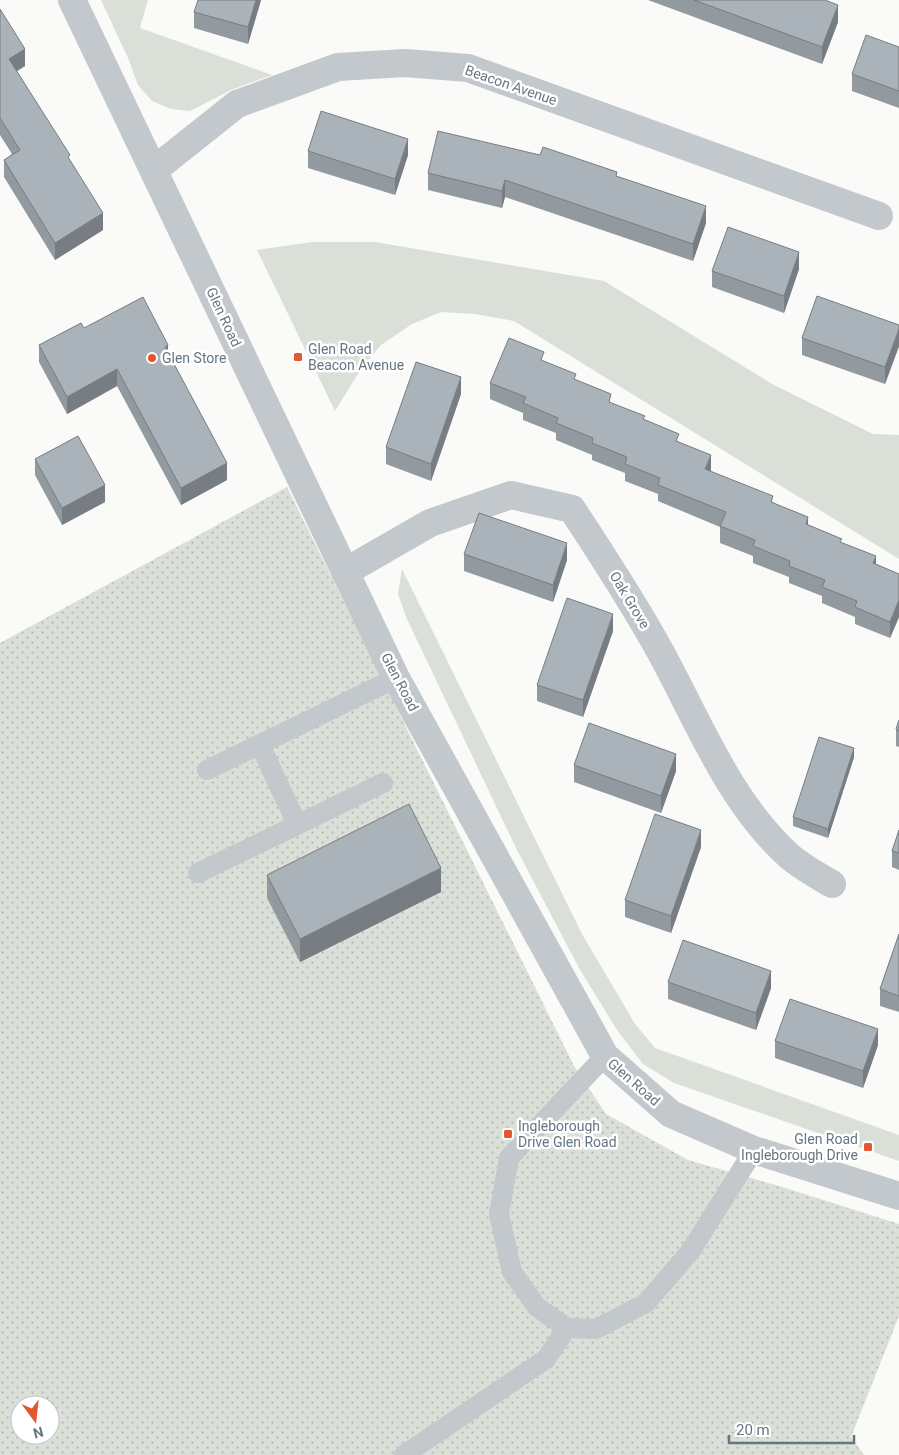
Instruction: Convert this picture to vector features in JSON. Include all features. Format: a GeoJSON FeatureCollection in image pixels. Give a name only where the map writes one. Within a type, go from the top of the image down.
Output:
{"type":"FeatureCollection","features":[{"type":"Feature","properties":{"kind":"street","name":"Glen Road"},"geometry":{"type":"LineString","coordinates":[[72,0],[396,678],[605,1056],[671,1114],[754,1150],[899,1196]]}},
{"type":"Feature","properties":{"kind":"street","name":"Beacon Avenue"},"geometry":{"type":"LineString","coordinates":[[154,170],[237,104],[338,67],[405,63],[468,68],[879,216]]}},
{"type":"Feature","properties":{"kind":"street","name":"Oak Grove"},"geometry":{"type":"LineString","coordinates":[[345,572],[430,523],[511,495],[572,509],[625,590],[660,651],[722,768],[760,826],[789,856],[832,884]]}},
{"type":"Feature","properties":{"kind":"lane"},"geometry":{"type":"LineString","coordinates":[[207,770],[396,678]]}},
{"type":"Feature","properties":{"kind":"lane"},"geometry":{"type":"LineString","coordinates":[[260,744],[297,824]]}},
{"type":"Feature","properties":{"kind":"lane"},"geometry":{"type":"LineString","coordinates":[[198,873],[383,783]]}},
{"type":"Feature","properties":{"kind":"lane"},"geometry":{"type":"LineString","coordinates":[[605,1056],[510,1158],[498,1214],[512,1272],[537,1307],[567,1328],[596,1329],[646,1303],[690,1252],[754,1150]]}},
{"type":"Feature","properties":{"kind":"lane"},"geometry":{"type":"LineString","coordinates":[[404,1455],[546,1359],[567,1328]]}},
{"type":"Feature","properties":{"kind":"shaded area"},"geometry":{"type":"Polygon","coordinates":[[[101,0],[148,0],[140,28],[272,75],[231,90],[190,111],[171,109],[152,101],[138,85],[128,58],[101,0]]]}},
{"type":"Feature","properties":{"kind":"shaded area"},"geometry":{"type":"Polygon","coordinates":[[[312,242],[375,242],[604,281],[772,384],[873,434],[899,435],[899,559],[514,321],[475,314],[441,312],[412,324],[381,345],[361,369],[335,411],[257,250],[312,242]]]}},
{"type":"Feature","properties":{"kind":"shaded area"},"geometry":{"type":"Polygon","coordinates":[[[287,487],[574,1066],[606,1114],[688,1160],[779,1186],[899,1224],[899,1316],[851,1437],[864,1455],[0,1455],[0,643],[287,487]]]}},
{"type":"Feature","properties":{"kind":"shaded area"},"geometry":{"type":"Polygon","coordinates":[[[402,569],[582,934],[635,1024],[655,1048],[899,1135],[899,1161],[674,1083],[643,1064],[617,1030],[579,968],[516,848],[407,619],[398,594],[402,569]]]}},
{"type":"Feature","properties":{"kind":"building"},"geometry":{"type":"Polygon","coordinates":[[[198,0],[256,0],[248,27],[194,12],[198,0]]]}},
{"type":"Feature","properties":{"kind":"building"},"geometry":{"type":"Polygon","coordinates":[[[694,0],[825,0],[838,5],[822,47],[694,0]]]}},
{"type":"Feature","properties":{"kind":"building"},"geometry":{"type":"Polygon","coordinates":[[[0,9],[25,49],[9,59],[70,155],[68,157],[103,213],[55,243],[4,160],[20,150],[0,118],[0,9]]]}},
{"type":"Feature","properties":{"kind":"building"},"geometry":{"type":"Polygon","coordinates":[[[866,35],[899,47],[899,91],[852,74],[866,35]]]}},
{"type":"Feature","properties":{"kind":"building"},"geometry":{"type":"Polygon","coordinates":[[[321,111],[408,139],[395,179],[308,151],[321,111]]]}},
{"type":"Feature","properties":{"kind":"building"},"geometry":{"type":"Polygon","coordinates":[[[438,131],[540,155],[543,147],[617,172],[616,176],[706,206],[693,244],[505,180],[502,191],[428,173],[438,131]]]}},
{"type":"Feature","properties":{"kind":"building"},"geometry":{"type":"Polygon","coordinates":[[[728,227],[799,252],[784,296],[712,271],[728,227]]]}},
{"type":"Feature","properties":{"kind":"building"},"geometry":{"type":"Polygon","coordinates":[[[817,296],[899,325],[885,367],[802,338],[817,296]]]}},
{"type":"Feature","properties":{"kind":"building"},"geometry":{"type":"Polygon","coordinates":[[[143,297],[168,345],[165,347],[227,463],[181,488],[117,369],[67,397],[39,345],[81,323],[84,328],[143,297]]]}},
{"type":"Feature","properties":{"kind":"building"},"geometry":{"type":"Polygon","coordinates":[[[509,338],[544,352],[541,360],[576,374],[574,379],[611,394],[609,402],[645,416],[643,419],[679,434],[676,441],[711,455],[705,469],[773,496],[771,502],[808,517],[806,524],[842,539],[840,542],[876,556],[873,563],[899,574],[899,600],[890,622],[855,607],[857,601],[822,587],[825,580],[789,566],[790,561],[753,546],[755,540],[720,526],[726,512],[658,485],[660,478],[625,464],[627,457],[592,443],[593,438],[556,423],[558,418],[523,403],[526,397],[490,383],[509,338]]]}},
{"type":"Feature","properties":{"kind":"building"},"geometry":{"type":"Polygon","coordinates":[[[416,362],[461,377],[431,464],[386,447],[416,362]]]}},
{"type":"Feature","properties":{"kind":"building"},"geometry":{"type":"Polygon","coordinates":[[[78,436],[105,485],[62,508],[35,459],[78,436]]]}},
{"type":"Feature","properties":{"kind":"building"},"geometry":{"type":"Polygon","coordinates":[[[479,513],[567,543],[553,585],[464,554],[479,513]]]}},
{"type":"Feature","properties":{"kind":"building"},"geometry":{"type":"Polygon","coordinates":[[[567,598],[613,614],[583,700],[537,685],[567,598]]]}},
{"type":"Feature","properties":{"kind":"building"},"geometry":{"type":"Polygon","coordinates":[[[899,720],[899,731],[896,729],[899,720]]]}},
{"type":"Feature","properties":{"kind":"building"},"geometry":{"type":"Polygon","coordinates":[[[589,723],[676,754],[661,796],[574,765],[589,723]]]}},
{"type":"Feature","properties":{"kind":"building"},"geometry":{"type":"Polygon","coordinates":[[[819,737],[854,748],[828,829],[793,817],[819,737]]]}},
{"type":"Feature","properties":{"kind":"building"},"geometry":{"type":"Polygon","coordinates":[[[409,804],[441,868],[300,939],[267,875],[409,804]]]}},
{"type":"Feature","properties":{"kind":"building"},"geometry":{"type":"Polygon","coordinates":[[[655,814],[701,830],[671,916],[625,900],[655,814]]]}},
{"type":"Feature","properties":{"kind":"building"},"geometry":{"type":"Polygon","coordinates":[[[899,830],[899,853],[892,851],[899,830]]]}},
{"type":"Feature","properties":{"kind":"building"},"geometry":{"type":"Polygon","coordinates":[[[899,934],[899,996],[880,989],[899,934]]]}},
{"type":"Feature","properties":{"kind":"building"},"geometry":{"type":"Polygon","coordinates":[[[683,940],[771,971],[756,1013],[668,982],[683,940]]]}},
{"type":"Feature","properties":{"kind":"building"},"geometry":{"type":"Polygon","coordinates":[[[790,999],[878,1029],[863,1071],[775,1041],[790,999]]]}},
{"type":"Feature","properties":{"kind":"place","name":"Glen Road Beacon Avenue"},"geometry":{"type":"Point","coordinates":[298,357]}},
{"type":"Feature","properties":{"kind":"place","name":"Glen Store"},"geometry":{"type":"Point","coordinates":[152,358]}},
{"type":"Feature","properties":{"kind":"place","name":"Ingleborough Drive Glen Road"},"geometry":{"type":"Point","coordinates":[508,1134]}},
{"type":"Feature","properties":{"kind":"place","name":"Glen Road Ingleborough Drive"},"geometry":{"type":"Point","coordinates":[868,1147]}}]}
